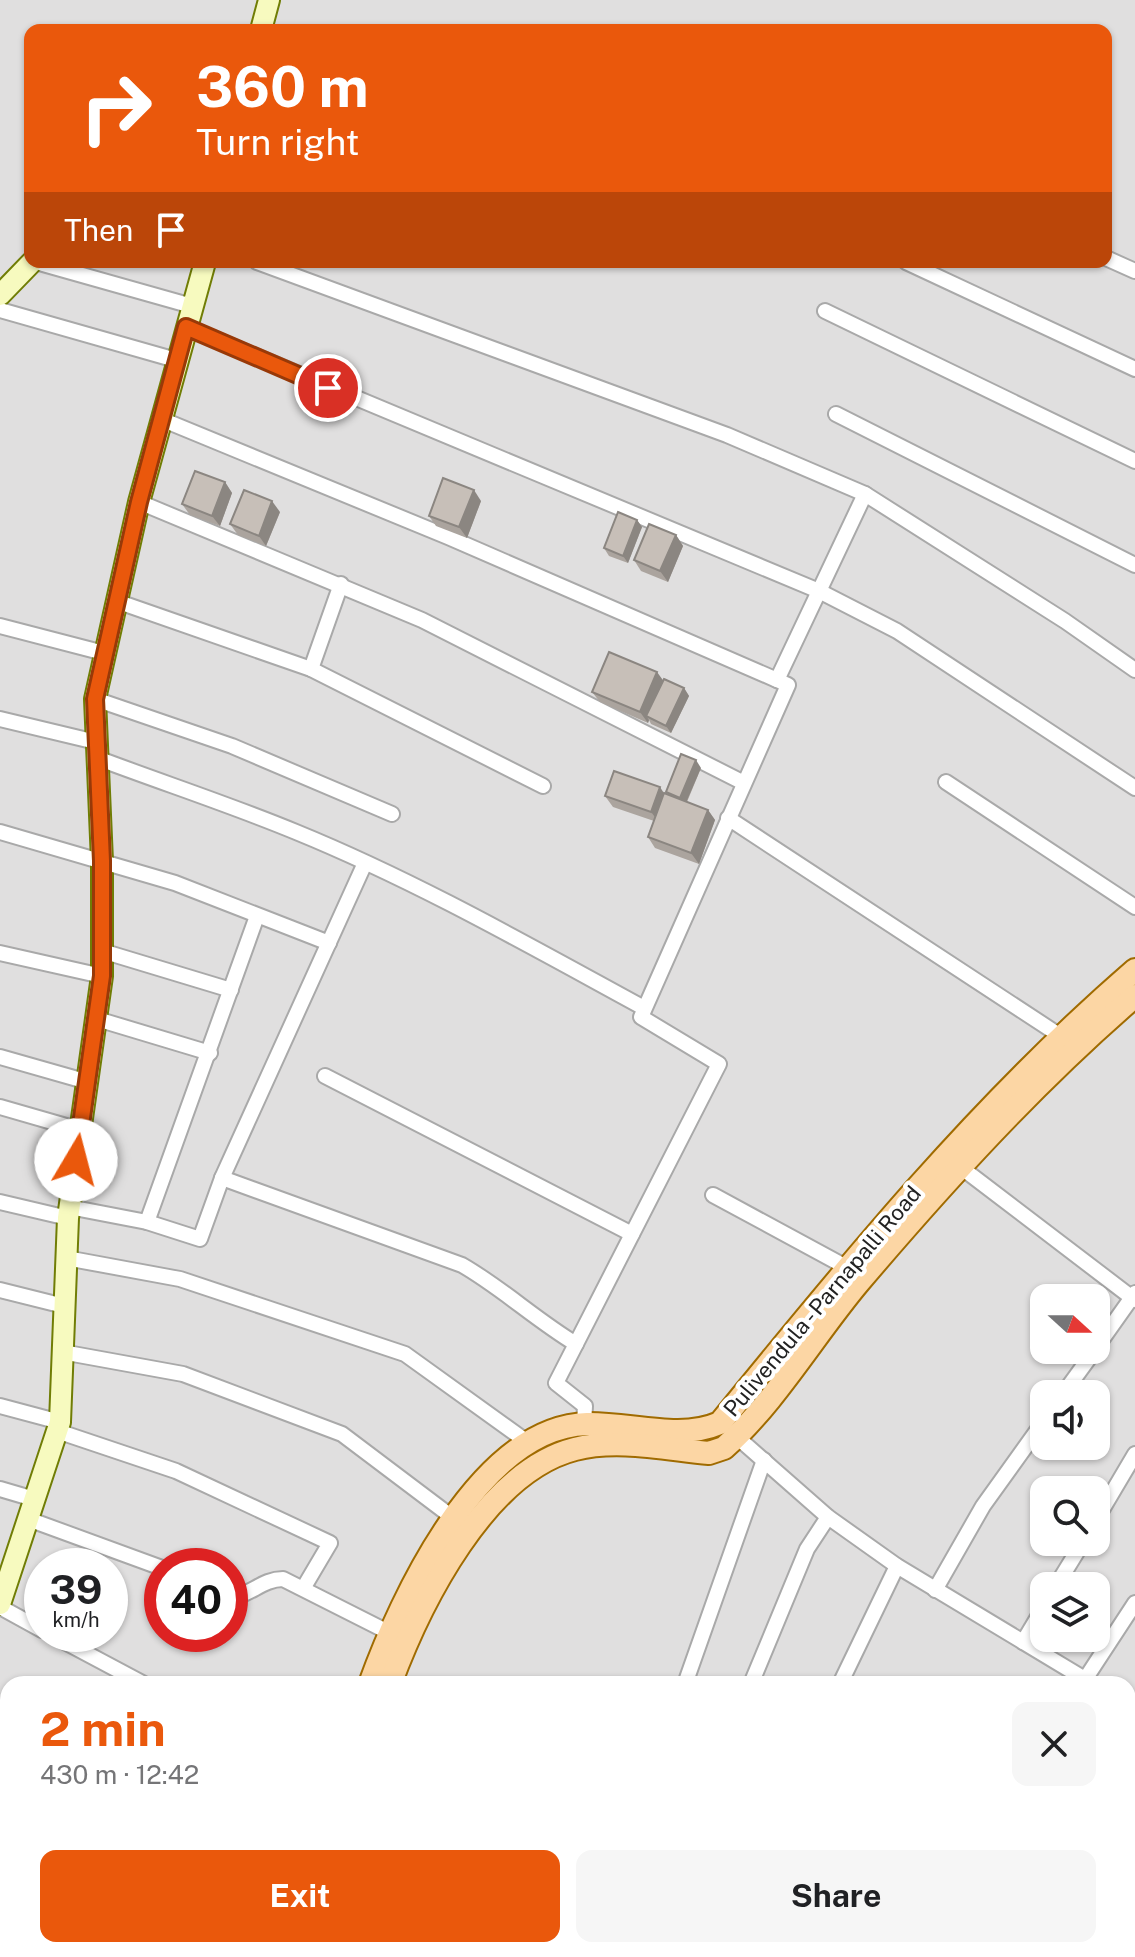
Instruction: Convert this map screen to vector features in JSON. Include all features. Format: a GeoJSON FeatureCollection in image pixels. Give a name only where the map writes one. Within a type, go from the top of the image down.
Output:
{"type":"FeatureCollection","features":[{"type":"Feature","properties":{"kind":"main road","name":"Pulivendula - Parnapalli Road"},"geometry":{"type":"LineString","coordinates":[[373,1676],[388,1632],[452,1517],[502,1463],[551,1432],[584,1424],[700,1432],[728,1430],[858,1283],[1000,1097],[1135,970]]}},
{"type":"Feature","properties":{"kind":"main road","name":"Pulivendula - Parnapalli Road"},"geometry":{"type":"LineString","coordinates":[[393,1676],[407,1637],[433,1585],[509,1484],[538,1462],[576,1449],[606,1444],[709,1453],[724,1448],[728,1430],[846,1267],[954,1161],[1012,1112],[1135,996]]}},
{"type":"Feature","properties":{"kind":"street"},"geometry":{"type":"LineString","coordinates":[[263,24],[269,0]]}},
{"type":"Feature","properties":{"kind":"street"},"geometry":{"type":"LineString","coordinates":[[1112,261],[1135,271]]}},
{"type":"Feature","properties":{"kind":"street"},"geometry":{"type":"LineString","coordinates":[[0,295],[28,268]]}},
{"type":"Feature","properties":{"kind":"street"},"geometry":{"type":"LineString","coordinates":[[56,268],[192,306]]}},
{"type":"Feature","properties":{"kind":"street"},"geometry":{"type":"LineString","coordinates":[[24,1620],[0,1606],[58,1426],[68,1213],[102,976],[102,861],[95,699],[139,502],[203,268]]}},
{"type":"Feature","properties":{"kind":"street"},"geometry":{"type":"LineString","coordinates":[[273,268],[727,435],[865,494],[1065,621],[1135,670]]}},
{"type":"Feature","properties":{"kind":"street"},"geometry":{"type":"LineString","coordinates":[[919,268],[1135,369]]}},
{"type":"Feature","properties":{"kind":"street"},"geometry":{"type":"LineString","coordinates":[[0,310],[176,360]]}},
{"type":"Feature","properties":{"kind":"street"},"geometry":{"type":"LineString","coordinates":[[825,311],[1135,461]]}},
{"type":"Feature","properties":{"kind":"street"},"geometry":{"type":"LineString","coordinates":[[186,327],[819,591],[897,631],[1135,788]]}},
{"type":"Feature","properties":{"kind":"street"},"geometry":{"type":"LineString","coordinates":[[836,414],[1135,565]]}},
{"type":"Feature","properties":{"kind":"street"},"geometry":{"type":"LineString","coordinates":[[161,419],[448,537],[788,685],[641,1017],[719,1064],[556,1383],[585,1406],[584,1424]]}},
{"type":"Feature","properties":{"kind":"street"},"geometry":{"type":"LineString","coordinates":[[777,680],[865,494]]}},
{"type":"Feature","properties":{"kind":"street"},"geometry":{"type":"LineString","coordinates":[[139,502],[341,584],[489,652],[744,783]]}},
{"type":"Feature","properties":{"kind":"street"},"geometry":{"type":"LineString","coordinates":[[311,669],[341,584]]}},
{"type":"Feature","properties":{"kind":"street"},"geometry":{"type":"LineString","coordinates":[[116,601],[311,669],[543,786]]}},
{"type":"Feature","properties":{"kind":"street"},"geometry":{"type":"LineString","coordinates":[[0,626],[104,653]]}},
{"type":"Feature","properties":{"kind":"street"},"geometry":{"type":"LineString","coordinates":[[95,699],[232,746],[392,814]]}},
{"type":"Feature","properties":{"kind":"street"},"geometry":{"type":"LineString","coordinates":[[0,719],[96,750],[297,832],[495,927],[644,1008]]}},
{"type":"Feature","properties":{"kind":"street"},"geometry":{"type":"LineString","coordinates":[[946,782],[1135,907]]}},
{"type":"Feature","properties":{"kind":"street"},"geometry":{"type":"LineString","coordinates":[[728,818],[1062,1037]]}},
{"type":"Feature","properties":{"kind":"street"},"geometry":{"type":"LineString","coordinates":[[0,832],[175,883],[329,943]]}},
{"type":"Feature","properties":{"kind":"street"},"geometry":{"type":"LineString","coordinates":[[0,1202],[147,1222],[200,1239],[222,1178],[365,863]]}},
{"type":"Feature","properties":{"kind":"street"},"geometry":{"type":"LineString","coordinates":[[147,1222],[257,916]]}},
{"type":"Feature","properties":{"kind":"street"},"geometry":{"type":"LineString","coordinates":[[102,951],[231,990]]}},
{"type":"Feature","properties":{"kind":"street"},"geometry":{"type":"LineString","coordinates":[[0,953],[102,976]]}},
{"type":"Feature","properties":{"kind":"street"},"geometry":{"type":"LineString","coordinates":[[97,1019],[210,1053]]}},
{"type":"Feature","properties":{"kind":"street"},"geometry":{"type":"LineString","coordinates":[[0,1057],[88,1082]]}},
{"type":"Feature","properties":{"kind":"street"},"geometry":{"type":"LineString","coordinates":[[325,1076],[632,1234]]}},
{"type":"Feature","properties":{"kind":"street"},"geometry":{"type":"LineString","coordinates":[[0,1107],[80,1130]]}},
{"type":"Feature","properties":{"kind":"street"},"geometry":{"type":"LineString","coordinates":[[954,1161],[1134,1297],[1110,1329]]}},
{"type":"Feature","properties":{"kind":"street"},"geometry":{"type":"LineString","coordinates":[[222,1178],[462,1265],[489,1280],[522,1308],[576,1344]]}},
{"type":"Feature","properties":{"kind":"street"},"geometry":{"type":"LineString","coordinates":[[713,1195],[846,1267]]}},
{"type":"Feature","properties":{"kind":"street"},"geometry":{"type":"LineString","coordinates":[[66,1258],[193,1282],[405,1354],[530,1444]]}},
{"type":"Feature","properties":{"kind":"street"},"geometry":{"type":"LineString","coordinates":[[0,1290],[64,1306]]}},
{"type":"Feature","properties":{"kind":"street"},"geometry":{"type":"LineString","coordinates":[[62,1352],[183,1374],[342,1434],[452,1517]]}},
{"type":"Feature","properties":{"kind":"street"},"geometry":{"type":"LineString","coordinates":[[0,1406],[176,1471],[330,1543],[304,1587]]}},
{"type":"Feature","properties":{"kind":"street"},"geometry":{"type":"LineString","coordinates":[[728,1430],[828,1517],[897,1566],[1077,1676]]}},
{"type":"Feature","properties":{"kind":"street"},"geometry":{"type":"LineString","coordinates":[[935,1590],[983,1506],[1030,1441]]}},
{"type":"Feature","properties":{"kind":"street"},"geometry":{"type":"LineString","coordinates":[[1110,1496],[1135,1454]]}},
{"type":"Feature","properties":{"kind":"street"},"geometry":{"type":"LineString","coordinates":[[688,1676],[764,1460]]}},
{"type":"Feature","properties":{"kind":"street"},"geometry":{"type":"LineString","coordinates":[[0,1489],[34,1499]]}},
{"type":"Feature","properties":{"kind":"street"},"geometry":{"type":"LineString","coordinates":[[754,1676],[807,1549],[828,1517]]}},
{"type":"Feature","properties":{"kind":"street"},"geometry":{"type":"LineString","coordinates":[[28,1519],[144,1561]]}},
{"type":"Feature","properties":{"kind":"street"},"geometry":{"type":"LineString","coordinates":[[844,1676],[897,1566]]}},
{"type":"Feature","properties":{"kind":"street"},"geometry":{"type":"LineString","coordinates":[[248,1592],[269,1579],[283,1579],[388,1632]]}},
{"type":"Feature","properties":{"kind":"street"},"geometry":{"type":"LineString","coordinates":[[1090,1676],[1135,1603]]}},
{"type":"Feature","properties":{"kind":"street"},"geometry":{"type":"LineString","coordinates":[[1023,1642],[1030,1630]]}},
{"type":"Feature","properties":{"kind":"street"},"geometry":{"type":"LineString","coordinates":[[84,1652],[129,1676]]}},
{"type":"Feature","properties":{"kind":"shaded area"},"geometry":{"type":"Polygon","coordinates":[[[0,0],[1135,0],[1135,1676],[0,1676],[0,0]]]}},
{"type":"Feature","properties":{"kind":"building"},"geometry":{"type":"Polygon","coordinates":[[[195,471],[225,482],[212,516],[182,504],[195,471]]]}},
{"type":"Feature","properties":{"kind":"building"},"geometry":{"type":"Polygon","coordinates":[[[443,478],[474,490],[459,527],[429,516],[443,478]]]}},
{"type":"Feature","properties":{"kind":"building"},"geometry":{"type":"Polygon","coordinates":[[[244,490],[272,501],[259,536],[230,524],[244,490]]]}},
{"type":"Feature","properties":{"kind":"building"},"geometry":{"type":"Polygon","coordinates":[[[618,512],[637,520],[623,556],[604,548],[618,512]]]}},
{"type":"Feature","properties":{"kind":"building"},"geometry":{"type":"Polygon","coordinates":[[[649,524],[676,535],[660,571],[634,560],[649,524]]]}},
{"type":"Feature","properties":{"kind":"building"},"geometry":{"type":"Polygon","coordinates":[[[609,652],[657,672],[640,712],[592,692],[609,652]]]}},
{"type":"Feature","properties":{"kind":"building"},"geometry":{"type":"Polygon","coordinates":[[[664,679],[684,688],[666,726],[646,716],[664,679]]]}},
{"type":"Feature","properties":{"kind":"building"},"geometry":{"type":"Polygon","coordinates":[[[681,754],[696,760],[680,798],[666,792],[681,754]]]}},
{"type":"Feature","properties":{"kind":"building"},"geometry":{"type":"Polygon","coordinates":[[[614,771],[660,787],[651,812],[605,796],[614,771]]]}},
{"type":"Feature","properties":{"kind":"building"},"geometry":{"type":"Polygon","coordinates":[[[664,793],[708,810],[691,853],[648,837],[664,793]]]}},
{"type":"Feature","properties":{"kind":"route"},"geometry":{"type":"LineString","coordinates":[[76,1160],[102,976],[102,861],[95,699],[139,502],[186,327],[328,388]]}}]}
